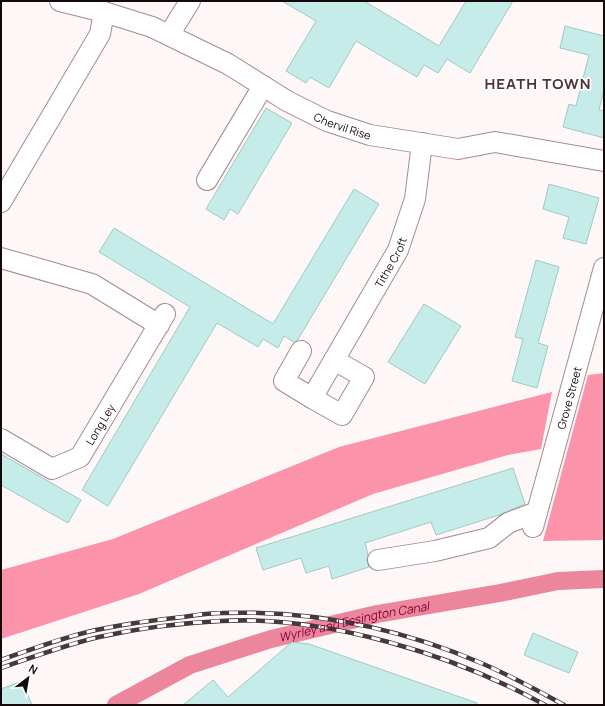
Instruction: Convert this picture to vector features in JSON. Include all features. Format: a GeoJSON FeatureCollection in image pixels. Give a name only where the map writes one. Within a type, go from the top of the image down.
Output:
{"type":"FeatureCollection","features":[{"type":"Feature","properties":{"kind":"street","name":"Chervil Rise"},"geometry":{"type":"LineString","coordinates":[[60,1],[104,12],[152,27],[228,64],[287,101],[327,121],[370,135],[458,149],[495,142],[604,161]]}},
{"type":"Feature","properties":{"kind":"street"},"geometry":{"type":"LineString","coordinates":[[169,35],[190,1]]}},
{"type":"Feature","properties":{"kind":"street"},"geometry":{"type":"LineString","coordinates":[[1,202],[100,34],[104,12]]}},
{"type":"Feature","properties":{"kind":"street"},"geometry":{"type":"LineString","coordinates":[[206,180],[263,86]]}},
{"type":"Feature","properties":{"kind":"street","name":"Tithe Croft"},"geometry":{"type":"LineString","coordinates":[[312,398],[398,250],[415,199],[422,143]]}},
{"type":"Feature","properties":{"kind":"street","name":"Long Ley"},"geometry":{"type":"LineString","coordinates":[[1,258],[92,284],[162,319],[80,456],[52,470],[1,439]]}},
{"type":"Feature","properties":{"kind":"street","name":"Grove Street"},"geometry":{"type":"LineString","coordinates":[[378,560],[435,551],[489,538],[508,523],[535,520],[604,268]]}},
{"type":"Feature","properties":{"kind":"street"},"geometry":{"type":"LineString","coordinates":[[301,351],[284,381],[342,415],[364,377],[331,365]]}},
{"type":"Feature","properties":{"kind":"shaded area"},"geometry":{"type":"Polygon","coordinates":[[[604,373],[604,540],[543,541],[588,375],[604,373]]]}},
{"type":"Feature","properties":{"kind":"shaded area"},"geometry":{"type":"Polygon","coordinates":[[[552,392],[541,449],[508,455],[373,494],[139,594],[1,639],[1,570],[113,539],[339,447],[552,392]]]}},
{"type":"Feature","properties":{"kind":"building"},"geometry":{"type":"Polygon","coordinates":[[[282,1],[364,1],[439,46],[466,1],[513,1],[470,73],[447,59],[438,73],[424,65],[417,77],[356,41],[329,88],[310,77],[306,83],[286,71],[316,21],[282,1]]]}},
{"type":"Feature","properties":{"kind":"building"},"geometry":{"type":"Polygon","coordinates":[[[565,26],[604,36],[604,90],[599,110],[604,111],[604,138],[563,127],[569,104],[576,106],[589,55],[560,48],[565,26]]]}},
{"type":"Feature","properties":{"kind":"building"},"geometry":{"type":"Polygon","coordinates":[[[266,108],[292,123],[238,214],[230,209],[224,220],[206,209],[266,108]]]}},
{"type":"Feature","properties":{"kind":"building"},"geometry":{"type":"Polygon","coordinates":[[[549,184],[599,198],[586,244],[563,238],[569,217],[543,209],[549,184]]]}},
{"type":"Feature","properties":{"kind":"building"},"geometry":{"type":"Polygon","coordinates":[[[354,189],[379,204],[297,341],[294,342],[284,336],[278,348],[263,339],[258,347],[217,323],[108,506],[82,490],[190,307],[99,252],[114,228],[273,324],[354,189]]]}},
{"type":"Feature","properties":{"kind":"building"},"geometry":{"type":"Polygon","coordinates":[[[536,260],[559,267],[538,343],[548,346],[537,388],[512,381],[523,339],[515,337],[536,260]]]}},
{"type":"Feature","properties":{"kind":"building"},"geometry":{"type":"Polygon","coordinates":[[[424,304],[461,326],[425,384],[388,362],[424,304]]]}},
{"type":"Feature","properties":{"kind":"building"},"geometry":{"type":"Polygon","coordinates":[[[1,454],[81,500],[68,523],[1,485],[1,454]]]}},
{"type":"Feature","properties":{"kind":"building"},"geometry":{"type":"Polygon","coordinates":[[[513,468],[525,504],[499,515],[436,535],[431,522],[365,543],[369,567],[332,579],[329,566],[306,573],[301,558],[263,570],[256,548],[513,468]]]}},
{"type":"Feature","properties":{"kind":"building"},"geometry":{"type":"Polygon","coordinates":[[[533,633],[578,652],[569,673],[524,655],[533,633]]]}},
{"type":"Feature","properties":{"kind":"building"},"geometry":{"type":"Polygon","coordinates":[[[292,642],[309,644],[477,703],[477,705],[183,705],[213,680],[228,697],[292,642]]]}},
{"type":"Feature","properties":{"kind":"building"},"geometry":{"type":"Polygon","coordinates":[[[22,681],[32,705],[1,705],[1,689],[22,681]]]}},
{"type":"Feature","properties":{"kind":"waterway","name":"Wyrley and Essington Canal"},"geometry":{"type":"LineString","coordinates":[[116,705],[190,665],[271,639],[377,614],[500,593],[558,581],[604,579]]}},
{"type":"Feature","properties":{"kind":"railway"},"geometry":{"type":"LineString","coordinates":[[1,660],[72,636],[129,624],[212,613],[288,615],[321,618],[354,624],[418,640],[481,663],[564,705]]}},
{"type":"Feature","properties":{"kind":"railway"},"geometry":{"type":"LineString","coordinates":[[1,668],[49,651],[99,637],[129,631],[160,626],[206,622],[261,621],[303,625],[345,632],[388,642],[471,670],[510,687],[545,705]]}},
{"type":"Feature","properties":{"kind":"district","name":"HEATH TOWN"},"geometry":{"type":"Point","coordinates":[538,83]}}]}
